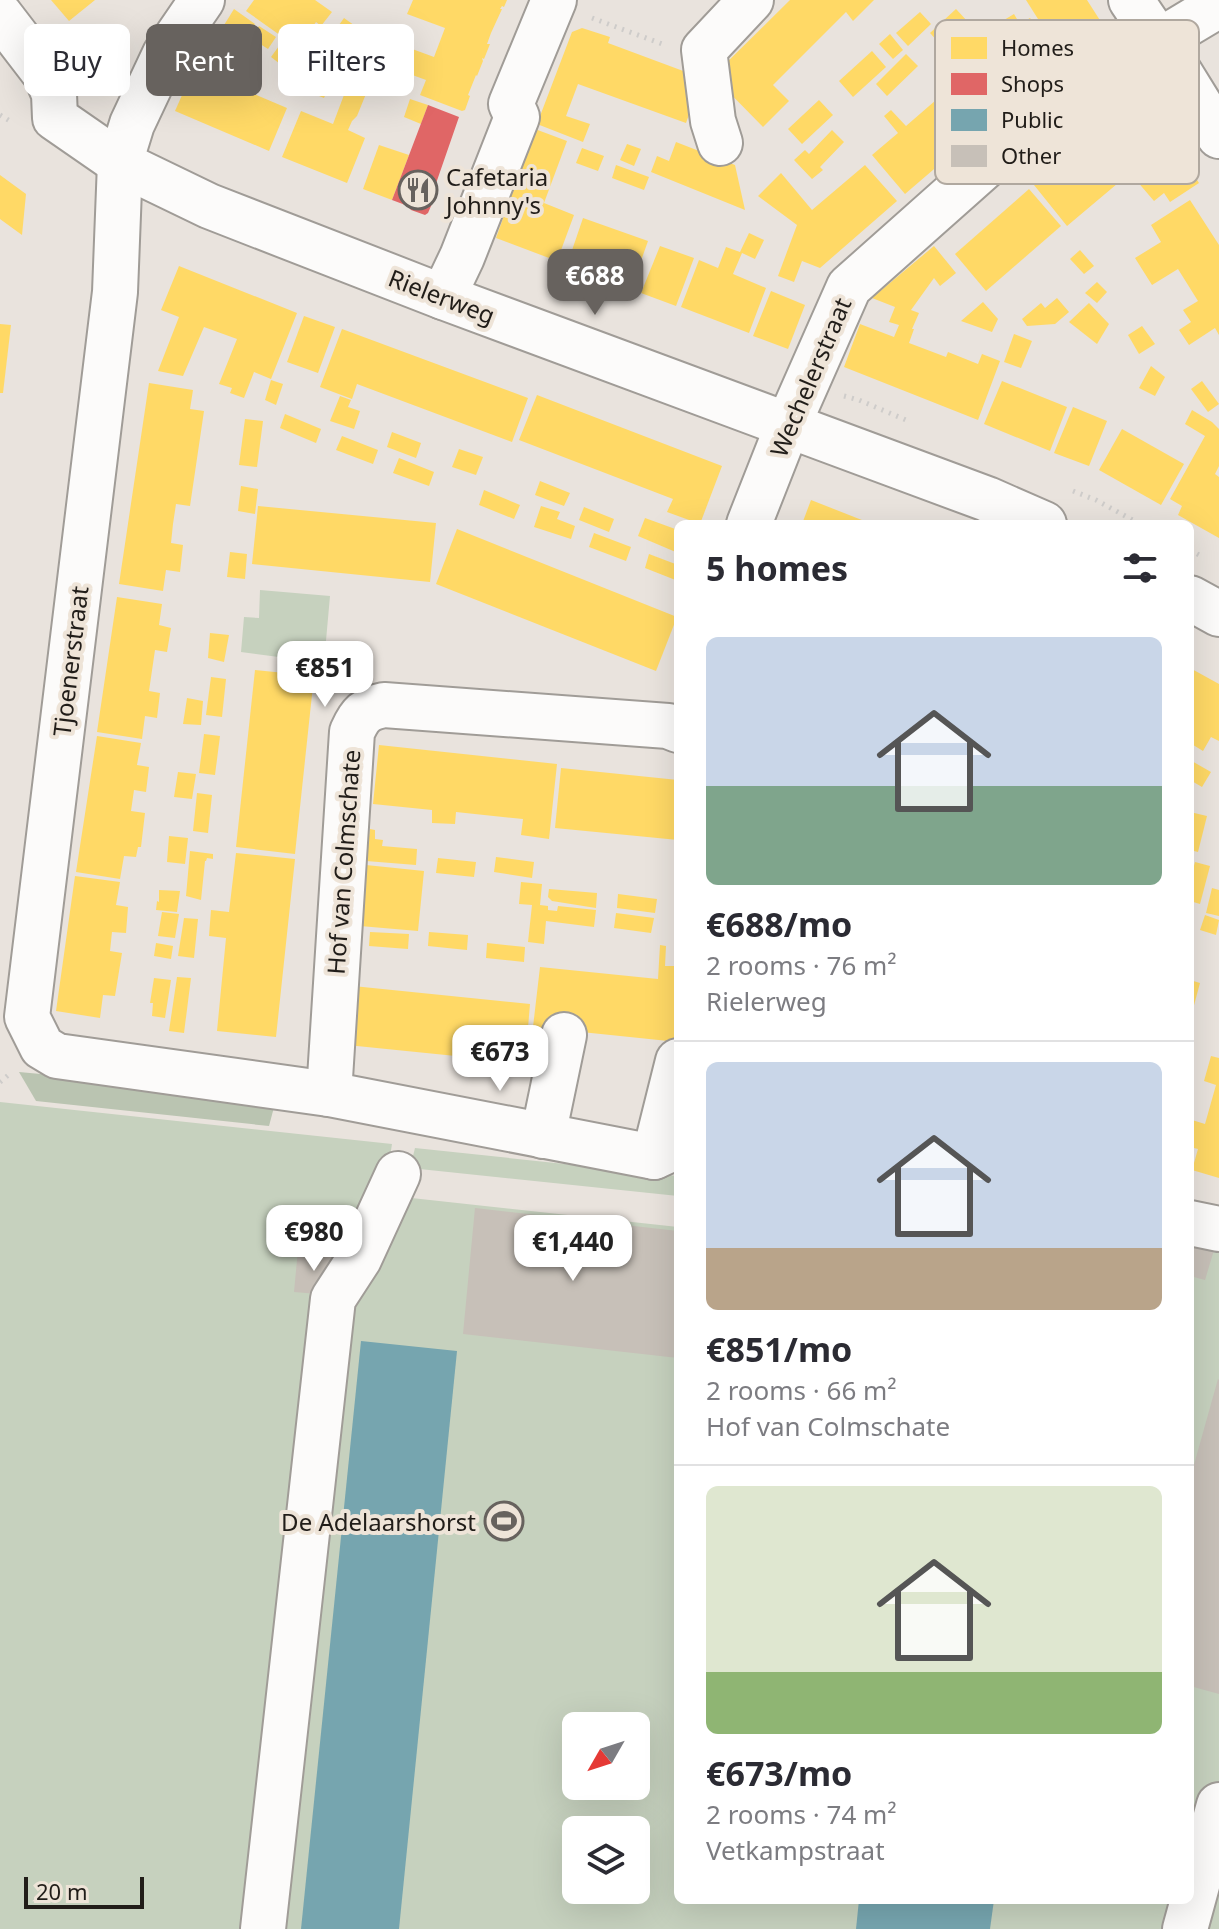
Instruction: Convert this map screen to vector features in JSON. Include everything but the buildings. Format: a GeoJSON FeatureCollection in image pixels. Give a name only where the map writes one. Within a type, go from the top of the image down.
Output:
{"type":"FeatureCollection","features":[{"type":"Feature","properties":{"kind":"street","name":"Tjoenerstraat"},"geometry":{"type":"LineString","coordinates":[[202,0],[165,54],[132,124],[120,163],[115,292],[27,1017],[42,1047],[57,1056],[329,1094],[543,1136],[666,1152]]}},
{"type":"Feature","properties":{"kind":"street"},"geometry":{"type":"LineString","coordinates":[[720,143],[713,121],[704,50],[751,0]]}},
{"type":"Feature","properties":{"kind":"street"},"geometry":{"type":"LineString","coordinates":[[443,297],[517,117],[511,104],[553,2]]}},
{"type":"Feature","properties":{"kind":"street","name":"Wechelerstraat"},"geometry":{"type":"LineString","coordinates":[[1150,20],[1219,5]]}},
{"type":"Feature","properties":{"kind":"street","name":"Rielerweg"},"geometry":{"type":"LineString","coordinates":[[0,15],[46,75],[54,94],[55,118],[120,163],[209,206],[443,297],[987,499],[1035,520]]}},
{"type":"Feature","properties":{"kind":"street"},"geometry":{"type":"LineString","coordinates":[[1199,105],[1219,136]]}},
{"type":"Feature","properties":{"kind":"street","name":"Wechelerstraat"},"geometry":{"type":"LineString","coordinates":[[751,520],[788,425],[849,287],[964,184]]}},
{"type":"Feature","properties":{"kind":"street"},"geometry":{"type":"LineString","coordinates":[[1194,600],[1219,614]]}},
{"type":"Feature","properties":{"kind":"street","name":"Hof van Colmschate"},"geometry":{"type":"LineString","coordinates":[[329,1094],[352,732],[358,718],[370,708],[384,705],[674,720]]}},
{"type":"Feature","properties":{"kind":"street"},"geometry":{"type":"LineString","coordinates":[[543,1136],[564,1035]]}},
{"type":"Feature","properties":{"kind":"street"},"geometry":{"type":"LineString","coordinates":[[666,1152],[674,1091]]}},
{"type":"Feature","properties":{"kind":"street"},"geometry":{"type":"LineString","coordinates":[[263,1929],[333,1299],[359,1259],[398,1174]]}},
{"type":"Feature","properties":{"kind":"street"},"geometry":{"type":"LineString","coordinates":[[1194,1224],[1219,1229]]}},
{"type":"Feature","properties":{"kind":"street"},"geometry":{"type":"LineString","coordinates":[[1194,1896],[1219,1805]]}},
{"type":"Feature","properties":{"kind":"street"},"geometry":{"type":"LineString","coordinates":[[1185,1929],[1192,1904]]}},
{"type":"Feature","properties":{"kind":"path"},"geometry":{"type":"LineString","coordinates":[[553,2],[685,53],[704,50]]}},
{"type":"Feature","properties":{"kind":"green space"},"geometry":{"type":"Polygon","coordinates":[[[260,590],[330,596],[324,663],[241,652],[244,617],[259,618],[260,590]]]}},
{"type":"Feature","properties":{"kind":"green space"},"geometry":{"type":"Polygon","coordinates":[[[19,1072],[277,1096],[269,1126],[36,1101],[19,1072]]]}},
{"type":"Feature","properties":{"kind":"green space"},"geometry":{"type":"Polygon","coordinates":[[[0,1102],[392,1144],[384,1195],[674,1227],[674,1904],[1194,1904],[1194,1243],[1219,1250],[1219,1929],[0,1929],[0,1102]]]}},
{"type":"Feature","properties":{"kind":"green space"},"geometry":{"type":"Polygon","coordinates":[[[415,1148],[674,1176],[674,1196],[410,1168],[415,1148]]]}},
{"type":"Feature","properties":{"kind":"place","name":"Cafetaria Johnny's"},"geometry":{"type":"Point","coordinates":[418,190]}},
{"type":"Feature","properties":{"kind":"place","name":"De Adelaarshorst"},"geometry":{"type":"Point","coordinates":[504,1521]}}]}
